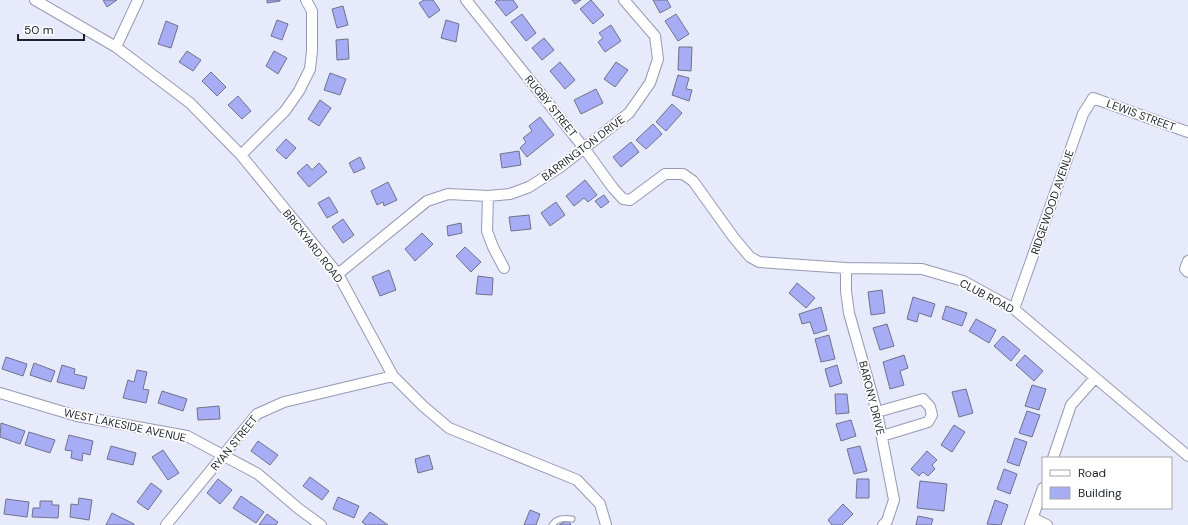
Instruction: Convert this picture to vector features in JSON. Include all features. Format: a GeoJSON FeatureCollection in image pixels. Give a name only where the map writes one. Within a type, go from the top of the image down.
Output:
{"type":"FeatureCollection","features":[{"type":"Feature","properties":{"kind":"street","name":"BRICKYARD ROAD"},"geometry":{"type":"LineString","coordinates":[[35,0],[116,47],[190,103],[240,155],[338,274],[393,376],[423,406],[449,428],[577,480],[600,504],[606,525]]}},
{"type":"Feature","properties":{"kind":"street"},"geometry":{"type":"LineString","coordinates":[[116,47],[138,0]]}},
{"type":"Feature","properties":{"kind":"street"},"geometry":{"type":"LineString","coordinates":[[240,155],[285,111],[299,91],[310,69],[312,51],[312,11],[306,0]]}},
{"type":"Feature","properties":{"kind":"street","name":"RUGBY STREET"},"geometry":{"type":"LineString","coordinates":[[466,0],[623,199],[630,200],[665,174],[683,174],[693,181],[734,238],[750,257],[760,262]]}},
{"type":"Feature","properties":{"kind":"street","name":"BARRINGTON DRIVE"},"geometry":{"type":"LineString","coordinates":[[338,274],[427,201],[448,194],[488,196],[510,194],[530,187],[559,168],[629,113],[650,83],[658,59],[654,36],[624,0]]}},
{"type":"Feature","properties":{"kind":"street","name":"LEWIS STREET"},"geometry":{"type":"LineString","coordinates":[[1093,98],[1188,132]]}},
{"type":"Feature","properties":{"kind":"street","name":"RIDGEWOOD AVENUE"},"geometry":{"type":"LineString","coordinates":[[1014,309],[1083,114],[1093,98]]}},
{"type":"Feature","properties":{"kind":"street"},"geometry":{"type":"LineString","coordinates":[[488,196],[488,231],[493,247],[504,268]]}},
{"type":"Feature","properties":{"kind":"street","name":"CLUB ROAD"},"geometry":{"type":"LineString","coordinates":[[760,262],[846,268],[922,269],[963,281],[1014,309],[1188,456]]}},
{"type":"Feature","properties":{"kind":"street","name":"BARONY DRIVE"},"geometry":{"type":"LineString","coordinates":[[846,268],[846,291],[849,313],[877,412],[894,500],[887,521],[883,525]]}},
{"type":"Feature","properties":{"kind":"street","name":"RYAN STREET"},"geometry":{"type":"LineString","coordinates":[[166,525],[256,414],[284,402],[393,376]]}},
{"type":"Feature","properties":{"kind":"street"},"geometry":{"type":"LineString","coordinates":[[1053,457],[1071,405],[1095,378]]}},
{"type":"Feature","properties":{"kind":"street","name":"WEST LAKESIDE AVENUE"},"geometry":{"type":"LineString","coordinates":[[0,393],[77,416],[187,436],[258,474],[299,509],[321,525]]}},
{"type":"Feature","properties":{"kind":"street"},"geometry":{"type":"LineString","coordinates":[[877,412],[923,398],[930,407],[932,415],[928,422],[882,436]]}},
{"type":"Feature","properties":{"kind":"street"},"geometry":{"type":"LineString","coordinates":[[1042,491],[1031,522],[1047,525]]}},
{"type":"Feature","properties":{"kind":"lane"},"geometry":{"type":"LineString","coordinates":[[552,525],[555,521],[565,518],[572,519]]}},
{"type":"Feature","properties":{"kind":"building"},"geometry":{"type":"Polygon","coordinates":[[[103,0],[117,0],[107,7],[103,0]]]}},
{"type":"Feature","properties":{"kind":"building"},"geometry":{"type":"Polygon","coordinates":[[[267,0],[280,0],[280,1],[267,3],[267,0]]]}},
{"type":"Feature","properties":{"kind":"building"},"geometry":{"type":"Polygon","coordinates":[[[424,0],[433,0],[440,10],[429,18],[419,3],[424,0]]]}},
{"type":"Feature","properties":{"kind":"building"},"geometry":{"type":"Polygon","coordinates":[[[497,0],[513,0],[518,7],[506,16],[495,2],[497,0]]]}},
{"type":"Feature","properties":{"kind":"building"},"geometry":{"type":"Polygon","coordinates":[[[572,0],[581,0],[575,4],[572,0]]]}},
{"type":"Feature","properties":{"kind":"building"},"geometry":{"type":"Polygon","coordinates":[[[591,0],[604,15],[593,24],[580,9],[591,0]]]}},
{"type":"Feature","properties":{"kind":"building"},"geometry":{"type":"Polygon","coordinates":[[[653,0],[667,0],[671,7],[660,13],[653,0]]]}},
{"type":"Feature","properties":{"kind":"building"},"geometry":{"type":"Polygon","coordinates":[[[343,6],[348,25],[337,28],[332,9],[343,6]]]}},
{"type":"Feature","properties":{"kind":"building"},"geometry":{"type":"Polygon","coordinates":[[[522,14],[536,33],[526,41],[511,22],[522,14]]]}},
{"type":"Feature","properties":{"kind":"building"},"geometry":{"type":"Polygon","coordinates":[[[676,14],[689,34],[678,41],[665,21],[676,14]]]}},
{"type":"Feature","properties":{"kind":"building"},"geometry":{"type":"Polygon","coordinates":[[[277,20],[288,24],[282,40],[271,36],[277,20]]]}},
{"type":"Feature","properties":{"kind":"building"},"geometry":{"type":"Polygon","coordinates":[[[446,20],[459,24],[456,42],[441,38],[446,20]]]}},
{"type":"Feature","properties":{"kind":"building"},"geometry":{"type":"Polygon","coordinates":[[[166,21],[178,26],[171,48],[158,44],[166,21]]]}},
{"type":"Feature","properties":{"kind":"building"},"geometry":{"type":"Polygon","coordinates":[[[611,25],[621,41],[605,52],[598,42],[603,38],[599,33],[611,25]]]}},
{"type":"Feature","properties":{"kind":"building"},"geometry":{"type":"Polygon","coordinates":[[[544,38],[554,50],[542,60],[532,48],[544,38]]]}},
{"type":"Feature","properties":{"kind":"building"},"geometry":{"type":"Polygon","coordinates":[[[348,39],[349,59],[337,60],[336,40],[348,39]]]}},
{"type":"Feature","properties":{"kind":"building"},"geometry":{"type":"Polygon","coordinates":[[[679,47],[692,47],[691,71],[678,70],[679,47]]]}},
{"type":"Feature","properties":{"kind":"building"},"geometry":{"type":"Polygon","coordinates":[[[187,51],[201,60],[193,71],[179,62],[187,51]]]}},
{"type":"Feature","properties":{"kind":"building"},"geometry":{"type":"Polygon","coordinates":[[[274,51],[287,58],[278,74],[266,66],[274,51]]]}},
{"type":"Feature","properties":{"kind":"building"},"geometry":{"type":"Polygon","coordinates":[[[560,62],[575,80],[565,89],[550,71],[560,62]]]}},
{"type":"Feature","properties":{"kind":"building"},"geometry":{"type":"Polygon","coordinates":[[[616,62],[628,70],[615,87],[604,79],[616,62]]]}},
{"type":"Feature","properties":{"kind":"building"},"geometry":{"type":"Polygon","coordinates":[[[211,72],[226,87],[217,96],[202,81],[211,72]]]}},
{"type":"Feature","properties":{"kind":"building"},"geometry":{"type":"Polygon","coordinates":[[[330,73],[346,79],[340,95],[324,90],[330,73]]]}},
{"type":"Feature","properties":{"kind":"building"},"geometry":{"type":"Polygon","coordinates":[[[678,75],[689,78],[686,89],[692,90],[689,101],[672,95],[678,75]]]}},
{"type":"Feature","properties":{"kind":"building"},"geometry":{"type":"Polygon","coordinates":[[[596,89],[603,103],[581,114],[574,100],[596,89]]]}},
{"type":"Feature","properties":{"kind":"building"},"geometry":{"type":"Polygon","coordinates":[[[238,96],[251,111],[242,119],[228,105],[238,96]]]}},
{"type":"Feature","properties":{"kind":"building"},"geometry":{"type":"Polygon","coordinates":[[[320,100],[331,108],[319,126],[308,119],[320,100]]]}},
{"type":"Feature","properties":{"kind":"building"},"geometry":{"type":"Polygon","coordinates":[[[672,104],[682,113],[666,131],[656,122],[672,104]]]}},
{"type":"Feature","properties":{"kind":"building"},"geometry":{"type":"Polygon","coordinates":[[[540,117],[554,135],[527,157],[520,148],[526,142],[523,138],[532,131],[529,126],[540,117]]]}},
{"type":"Feature","properties":{"kind":"building"},"geometry":{"type":"Polygon","coordinates":[[[653,124],[662,134],[646,149],[636,140],[653,124]]]}},
{"type":"Feature","properties":{"kind":"building"},"geometry":{"type":"Polygon","coordinates":[[[286,139],[296,148],[286,159],[276,150],[286,139]]]}},
{"type":"Feature","properties":{"kind":"building"},"geometry":{"type":"Polygon","coordinates":[[[631,142],[639,152],[621,167],[613,157],[631,142]]]}},
{"type":"Feature","properties":{"kind":"building"},"geometry":{"type":"Polygon","coordinates":[[[519,151],[521,165],[502,168],[500,154],[519,151]]]}},
{"type":"Feature","properties":{"kind":"building"},"geometry":{"type":"Polygon","coordinates":[[[360,157],[365,168],[354,173],[349,163],[360,157]]]}},
{"type":"Feature","properties":{"kind":"building"},"geometry":{"type":"Polygon","coordinates":[[[319,163],[327,172],[309,187],[297,173],[307,164],[312,170],[319,163]]]}},
{"type":"Feature","properties":{"kind":"building"},"geometry":{"type":"Polygon","coordinates":[[[585,180],[597,195],[588,202],[584,198],[574,206],[566,196],[585,180]]]}},
{"type":"Feature","properties":{"kind":"building"},"geometry":{"type":"Polygon","coordinates":[[[388,182],[397,200],[384,206],[383,202],[377,205],[371,191],[388,182]]]}},
{"type":"Feature","properties":{"kind":"building"},"geometry":{"type":"Polygon","coordinates":[[[604,195],[609,202],[601,208],[595,201],[604,195]]]}},
{"type":"Feature","properties":{"kind":"building"},"geometry":{"type":"Polygon","coordinates":[[[329,197],[338,212],[327,218],[318,203],[329,197]]]}},
{"type":"Feature","properties":{"kind":"building"},"geometry":{"type":"Polygon","coordinates":[[[556,202],[565,215],[550,226],[541,213],[556,202]]]}},
{"type":"Feature","properties":{"kind":"building"},"geometry":{"type":"Polygon","coordinates":[[[529,215],[531,229],[511,231],[509,217],[529,215]]]}},
{"type":"Feature","properties":{"kind":"building"},"geometry":{"type":"Polygon","coordinates":[[[343,219],[354,235],[343,243],[332,227],[343,219]]]}},
{"type":"Feature","properties":{"kind":"building"},"geometry":{"type":"Polygon","coordinates":[[[461,223],[462,233],[448,236],[447,226],[461,223]]]}},
{"type":"Feature","properties":{"kind":"building"},"geometry":{"type":"Polygon","coordinates":[[[422,233],[433,244],[415,261],[405,249],[422,233]]]}},
{"type":"Feature","properties":{"kind":"building"},"geometry":{"type":"Polygon","coordinates":[[[465,247],[481,262],[471,272],[456,256],[465,247]]]}},
{"type":"Feature","properties":{"kind":"building"},"geometry":{"type":"Polygon","coordinates":[[[389,270],[396,290],[380,296],[372,277],[389,270]]]}},
{"type":"Feature","properties":{"kind":"building"},"geometry":{"type":"Polygon","coordinates":[[[478,276],[493,278],[492,295],[476,294],[478,276]]]}},
{"type":"Feature","properties":{"kind":"building"},"geometry":{"type":"Polygon","coordinates":[[[797,283],[815,298],[806,308],[789,293],[797,283]]]}},
{"type":"Feature","properties":{"kind":"building"},"geometry":{"type":"Polygon","coordinates":[[[882,290],[885,313],[871,315],[868,292],[882,290]]]}},
{"type":"Feature","properties":{"kind":"building"},"geometry":{"type":"Polygon","coordinates":[[[913,297],[935,304],[931,317],[919,313],[917,322],[907,319],[913,297]]]}},
{"type":"Feature","properties":{"kind":"building"},"geometry":{"type":"Polygon","coordinates":[[[946,306],[967,313],[962,326],[942,319],[946,306]]]}},
{"type":"Feature","properties":{"kind":"building"},"geometry":{"type":"Polygon","coordinates":[[[821,307],[827,330],[814,334],[810,322],[802,324],[799,314],[821,307]]]}},
{"type":"Feature","properties":{"kind":"building"},"geometry":{"type":"Polygon","coordinates":[[[976,319],[996,330],[989,343],[969,331],[976,319]]]}},
{"type":"Feature","properties":{"kind":"building"},"geometry":{"type":"Polygon","coordinates":[[[887,324],[894,346],[880,350],[873,328],[887,324]]]}},
{"type":"Feature","properties":{"kind":"building"},"geometry":{"type":"Polygon","coordinates":[[[829,335],[835,359],[821,362],[815,339],[829,335]]]}},
{"type":"Feature","properties":{"kind":"building"},"geometry":{"type":"Polygon","coordinates":[[[1003,336],[1020,350],[1011,361],[994,346],[1003,336]]]}},
{"type":"Feature","properties":{"kind":"building"},"geometry":{"type":"Polygon","coordinates":[[[904,355],[908,368],[900,371],[904,385],[890,389],[883,362],[904,355]]]}},
{"type":"Feature","properties":{"kind":"building"},"geometry":{"type":"Polygon","coordinates":[[[1025,355],[1043,371],[1034,381],[1016,365],[1025,355]]]}},
{"type":"Feature","properties":{"kind":"building"},"geometry":{"type":"Polygon","coordinates":[[[6,357],[27,364],[23,376],[2,369],[6,357]]]}},
{"type":"Feature","properties":{"kind":"building"},"geometry":{"type":"Polygon","coordinates":[[[34,363],[55,371],[51,382],[30,375],[34,363]]]}},
{"type":"Feature","properties":{"kind":"building"},"geometry":{"type":"Polygon","coordinates":[[[62,365],[75,369],[74,374],[87,377],[84,389],[57,382],[62,365]]]}},
{"type":"Feature","properties":{"kind":"building"},"geometry":{"type":"Polygon","coordinates":[[[837,365],[842,383],[830,387],[825,369],[837,365]]]}},
{"type":"Feature","properties":{"kind":"building"},"geometry":{"type":"Polygon","coordinates":[[[137,370],[147,372],[143,389],[149,390],[146,403],[123,398],[128,380],[134,382],[137,370]]]}},
{"type":"Feature","properties":{"kind":"building"},"geometry":{"type":"Polygon","coordinates":[[[1032,385],[1046,389],[1039,410],[1025,406],[1032,385]]]}},
{"type":"Feature","properties":{"kind":"building"},"geometry":{"type":"Polygon","coordinates":[[[966,389],[973,413],[959,417],[952,392],[966,389]]]}},
{"type":"Feature","properties":{"kind":"building"},"geometry":{"type":"Polygon","coordinates":[[[162,391],[187,399],[183,411],[158,403],[162,391]]]}},
{"type":"Feature","properties":{"kind":"building"},"geometry":{"type":"Polygon","coordinates":[[[835,394],[847,394],[849,413],[836,414],[835,394]]]}},
{"type":"Feature","properties":{"kind":"building"},"geometry":{"type":"Polygon","coordinates":[[[219,406],[220,419],[198,420],[197,408],[219,406]]]}},
{"type":"Feature","properties":{"kind":"building"},"geometry":{"type":"Polygon","coordinates":[[[1027,411],[1040,415],[1032,437],[1019,433],[1027,411]]]}},
{"type":"Feature","properties":{"kind":"building"},"geometry":{"type":"Polygon","coordinates":[[[851,420],[856,436],[841,441],[836,424],[851,420]]]}},
{"type":"Feature","properties":{"kind":"building"},"geometry":{"type":"Polygon","coordinates":[[[1,423],[25,431],[20,444],[0,437],[1,423]]]}},
{"type":"Feature","properties":{"kind":"building"},"geometry":{"type":"Polygon","coordinates":[[[954,425],[965,432],[952,452],[941,445],[954,425]]]}},
{"type":"Feature","properties":{"kind":"building"},"geometry":{"type":"Polygon","coordinates":[[[29,432],[55,440],[50,453],[25,445],[29,432]]]}},
{"type":"Feature","properties":{"kind":"building"},"geometry":{"type":"Polygon","coordinates":[[[69,435],[93,441],[90,455],[83,453],[82,461],[71,458],[72,451],[65,450],[69,435]]]}},
{"type":"Feature","properties":{"kind":"building"},"geometry":{"type":"Polygon","coordinates":[[[1015,438],[1027,442],[1019,466],[1007,462],[1015,438]]]}},
{"type":"Feature","properties":{"kind":"building"},"geometry":{"type":"Polygon","coordinates":[[[258,441],[278,455],[270,465],[251,451],[258,441]]]}},
{"type":"Feature","properties":{"kind":"building"},"geometry":{"type":"Polygon","coordinates":[[[111,446],[136,453],[133,465],[107,459],[111,446]]]}},
{"type":"Feature","properties":{"kind":"building"},"geometry":{"type":"Polygon","coordinates":[[[860,446],[867,471],[854,474],[847,449],[860,446]]]}},
{"type":"Feature","properties":{"kind":"building"},"geometry":{"type":"Polygon","coordinates":[[[163,450],[179,473],[168,480],[152,457],[163,450]]]}},
{"type":"Feature","properties":{"kind":"building"},"geometry":{"type":"Polygon","coordinates":[[[927,451],[937,460],[932,465],[935,469],[928,476],[923,472],[919,476],[911,469],[927,451]]]}},
{"type":"Feature","properties":{"kind":"building"},"geometry":{"type":"Polygon","coordinates":[[[429,455],[433,469],[418,473],[415,459],[429,455]]]}},
{"type":"Feature","properties":{"kind":"building"},"geometry":{"type":"Polygon","coordinates":[[[1004,469],[1017,474],[1010,494],[997,489],[1004,469]]]}},
{"type":"Feature","properties":{"kind":"building"},"geometry":{"type":"Polygon","coordinates":[[[310,477],[329,491],[322,500],[303,486],[310,477]]]}},
{"type":"Feature","properties":{"kind":"building"},"geometry":{"type":"Polygon","coordinates":[[[218,479],[232,490],[220,504],[207,493],[218,479]]]}},
{"type":"Feature","properties":{"kind":"building"},"geometry":{"type":"Polygon","coordinates":[[[857,479],[869,479],[869,498],[856,498],[857,479]]]}},
{"type":"Feature","properties":{"kind":"building"},"geometry":{"type":"Polygon","coordinates":[[[920,481],[947,484],[944,511],[917,508],[920,481]]]}},
{"type":"Feature","properties":{"kind":"building"},"geometry":{"type":"Polygon","coordinates":[[[151,483],[162,491],[148,510],[137,502],[151,483]]]}},
{"type":"Feature","properties":{"kind":"building"},"geometry":{"type":"Polygon","coordinates":[[[241,496],[264,512],[256,523],[233,508],[241,496]]]}},
{"type":"Feature","properties":{"kind":"building"},"geometry":{"type":"Polygon","coordinates":[[[338,497],[359,506],[354,518],[333,509],[338,497]]]}},
{"type":"Feature","properties":{"kind":"building"},"geometry":{"type":"Polygon","coordinates":[[[79,498],[92,500],[89,520],[70,517],[71,504],[78,505],[79,498]]]}},
{"type":"Feature","properties":{"kind":"building"},"geometry":{"type":"Polygon","coordinates":[[[6,499],[29,502],[27,517],[4,514],[6,499]]]}},
{"type":"Feature","properties":{"kind":"building"},"geometry":{"type":"Polygon","coordinates":[[[995,500],[1008,505],[1001,525],[987,524],[995,500]]]}},
{"type":"Feature","properties":{"kind":"building"},"geometry":{"type":"Polygon","coordinates":[[[40,501],[52,501],[52,505],[59,505],[58,518],[32,517],[33,508],[40,508],[40,501]]]}},
{"type":"Feature","properties":{"kind":"building"},"geometry":{"type":"Polygon","coordinates":[[[843,504],[853,514],[842,525],[832,525],[828,520],[843,504]]]}},
{"type":"Feature","properties":{"kind":"building"},"geometry":{"type":"Polygon","coordinates":[[[530,510],[540,514],[536,525],[524,525],[530,510]]]}},
{"type":"Feature","properties":{"kind":"building"},"geometry":{"type":"Polygon","coordinates":[[[370,512],[388,525],[366,525],[362,522],[370,512]]]}},
{"type":"Feature","properties":{"kind":"building"},"geometry":{"type":"Polygon","coordinates":[[[112,513],[134,524],[134,525],[106,525],[112,513]]]}},
{"type":"Feature","properties":{"kind":"building"},"geometry":{"type":"Polygon","coordinates":[[[267,514],[278,522],[276,525],[259,525],[267,514]]]}},
{"type":"Feature","properties":{"kind":"building"},"geometry":{"type":"Polygon","coordinates":[[[918,516],[933,519],[931,525],[916,525],[918,516]]]}},
{"type":"Feature","properties":{"kind":"building"},"geometry":{"type":"Polygon","coordinates":[[[568,520],[571,525],[559,525],[568,520]]]}}]}
